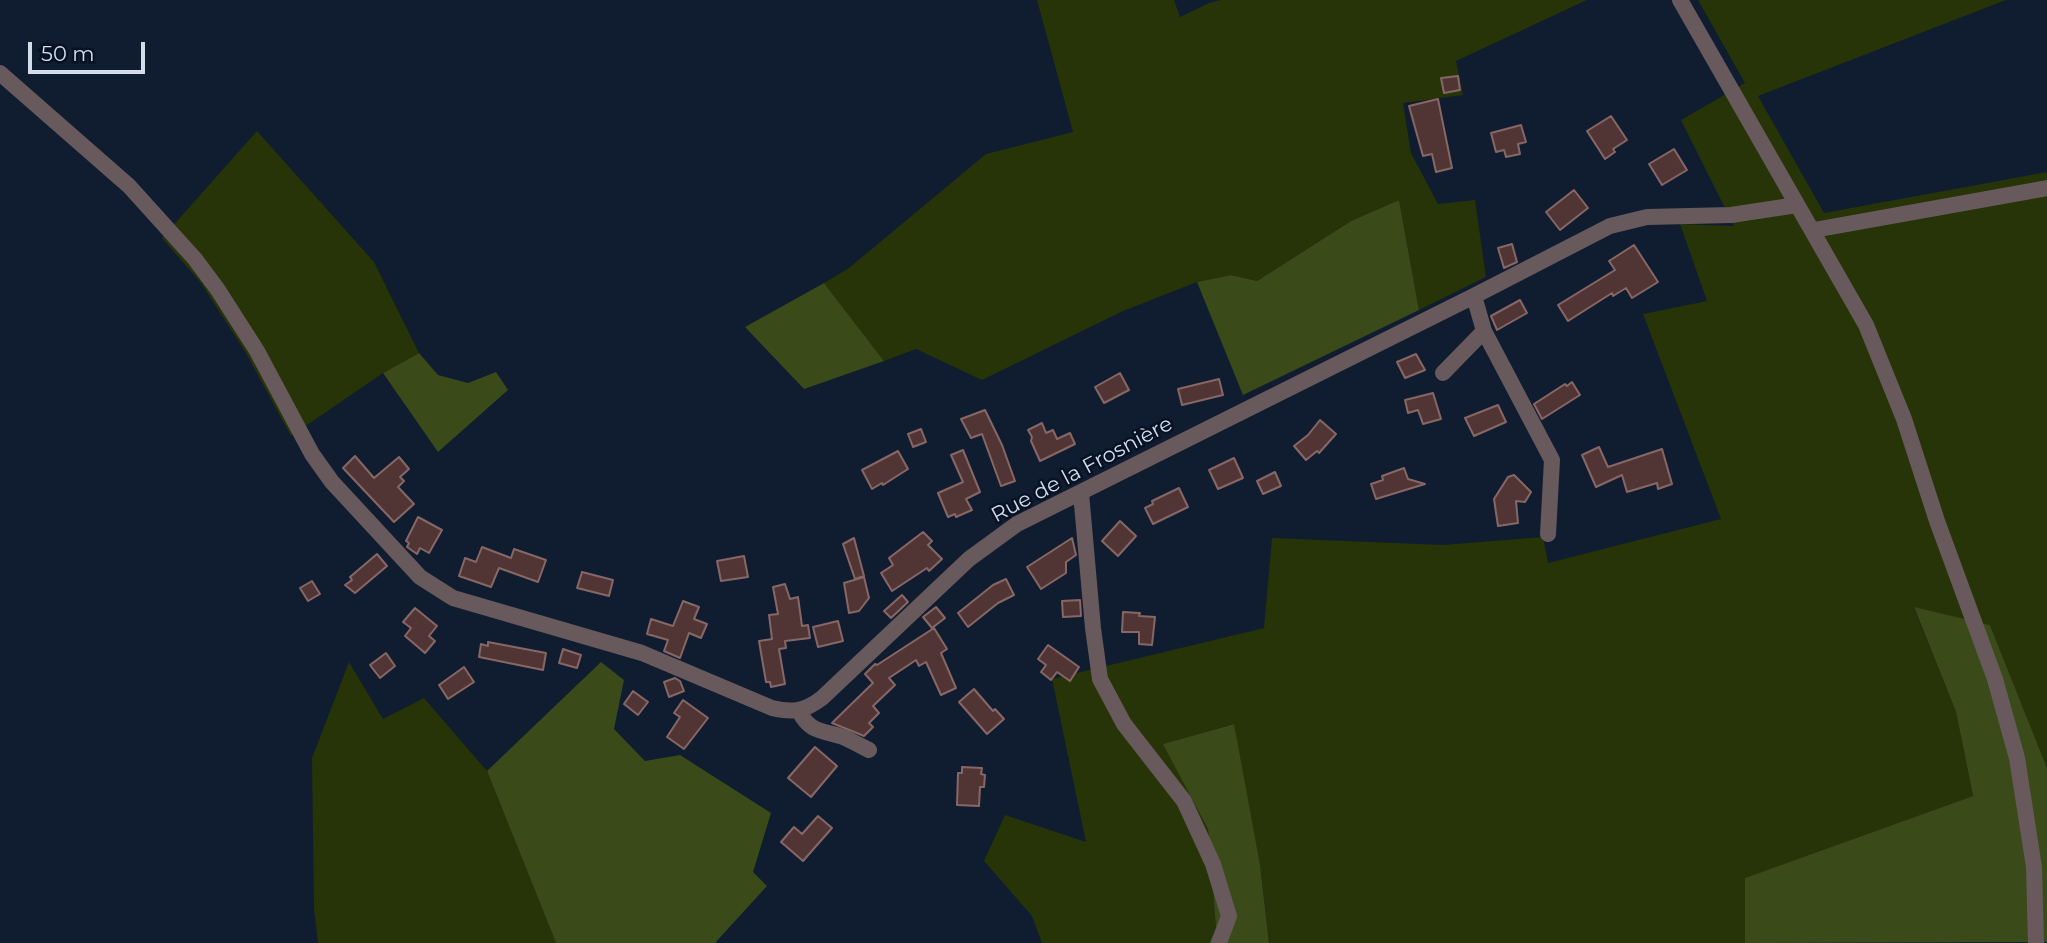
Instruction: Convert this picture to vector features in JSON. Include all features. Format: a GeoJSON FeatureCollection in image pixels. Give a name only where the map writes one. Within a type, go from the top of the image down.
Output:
{"type":"FeatureCollection","features":[{"type":"Feature","properties":{"kind":"street"},"geometry":{"type":"LineString","coordinates":[[1680,0],[1866,325],[1903,419],[1937,522],[1995,679],[2017,758],[2034,867],[2036,943]]}},
{"type":"Feature","properties":{"kind":"street"},"geometry":{"type":"LineString","coordinates":[[0,73],[129,186],[195,258],[257,351],[312,454],[332,482],[420,577],[453,598],[642,653],[772,708],[799,711],[805,723],[818,731],[842,737],[869,750]]}},
{"type":"Feature","properties":{"kind":"street"},"geometry":{"type":"LineString","coordinates":[[1814,230],[2047,188]]}},
{"type":"Feature","properties":{"kind":"street","name":"Rue de la Frosnière"},"geometry":{"type":"LineString","coordinates":[[799,711],[822,698],[969,559],[1017,524],[1610,226],[1647,217],[1731,215],[1797,205]]}},
{"type":"Feature","properties":{"kind":"street"},"geometry":{"type":"LineString","coordinates":[[1474,296],[1484,331],[1552,460],[1548,534]]}},
{"type":"Feature","properties":{"kind":"street"},"geometry":{"type":"LineString","coordinates":[[1443,373],[1484,331]]}},
{"type":"Feature","properties":{"kind":"street"},"geometry":{"type":"LineString","coordinates":[[1082,493],[1100,679],[1124,724],[1184,801],[1213,864],[1229,916],[1219,943]]}},
{"type":"Feature","properties":{"kind":"green space"},"geometry":{"type":"Polygon","coordinates":[[[1037,0],[1174,0],[1180,17],[1221,0],[1587,0],[1456,61],[1463,95],[1403,103],[1411,153],[1438,204],[1475,200],[1486,277],[1419,310],[1399,200],[1351,221],[1257,281],[1231,275],[1197,282],[1123,311],[982,380],[916,349],[884,361],[824,283],[849,268],[986,154],[1073,132],[1037,0]]]}},
{"type":"Feature","properties":{"kind":"green space"},"geometry":{"type":"Polygon","coordinates":[[[1698,0],[2006,0],[1758,96],[1824,213],[2047,172],[2047,768],[1990,625],[1914,608],[1956,712],[1973,796],[1746,878],[1745,943],[1269,943],[1260,864],[1233,724],[1164,744],[1208,829],[1216,928],[1209,943],[1042,943],[1032,916],[984,861],[1005,815],[1086,842],[1052,679],[1264,628],[1272,538],[1443,545],[1543,537],[1548,563],[1721,519],[1643,314],[1707,301],[1680,224],[1734,226],[1681,120],[1745,83],[1698,0]]]}},
{"type":"Feature","properties":{"kind":"green space"},"geometry":{"type":"Polygon","coordinates":[[[257,131],[374,262],[419,353],[383,373],[291,436],[246,353],[201,283],[162,238],[257,131]]]}},
{"type":"Feature","properties":{"kind":"green space"},"geometry":{"type":"Polygon","coordinates":[[[1399,200],[1419,310],[1243,395],[1197,282],[1231,275],[1257,281],[1351,221],[1399,200]]]}},
{"type":"Feature","properties":{"kind":"green space"},"geometry":{"type":"Polygon","coordinates":[[[824,283],[884,361],[804,389],[745,327],[824,283]]]}},
{"type":"Feature","properties":{"kind":"green space"},"geometry":{"type":"Polygon","coordinates":[[[419,353],[438,375],[468,383],[496,372],[508,390],[438,452],[383,373],[419,353]]]}},
{"type":"Feature","properties":{"kind":"green space"},"geometry":{"type":"Polygon","coordinates":[[[1914,607],[1990,625],[2047,768],[2047,942],[1745,943],[1745,878],[1973,796],[1956,712],[1914,607]]]}},
{"type":"Feature","properties":{"kind":"green space"},"geometry":{"type":"Polygon","coordinates":[[[349,662],[383,719],[424,698],[487,771],[556,943],[318,943],[314,909],[312,758],[349,662]]]}},
{"type":"Feature","properties":{"kind":"green space"},"geometry":{"type":"Polygon","coordinates":[[[601,662],[624,680],[614,729],[645,761],[680,755],[771,813],[753,872],[767,886],[715,943],[556,943],[487,771],[601,662]]]}},
{"type":"Feature","properties":{"kind":"green space"},"geometry":{"type":"Polygon","coordinates":[[[1234,724],[1260,864],[1269,943],[1209,943],[1216,928],[1208,829],[1163,744],[1234,724]]]}},
{"type":"Feature","properties":{"kind":"building"},"geometry":{"type":"Polygon","coordinates":[[[1458,76],[1460,90],[1444,93],[1441,78],[1458,76]]]}},
{"type":"Feature","properties":{"kind":"building"},"geometry":{"type":"Polygon","coordinates":[[[1438,99],[1452,168],[1436,172],[1432,154],[1423,156],[1409,106],[1438,99]]]}},
{"type":"Feature","properties":{"kind":"building"},"geometry":{"type":"Polygon","coordinates":[[[1611,116],[1627,140],[1613,149],[1615,152],[1605,159],[1587,131],[1611,116]]]}},
{"type":"Feature","properties":{"kind":"building"},"geometry":{"type":"Polygon","coordinates":[[[1521,125],[1526,142],[1518,144],[1520,154],[1506,157],[1504,150],[1496,152],[1491,133],[1521,125]]]}},
{"type":"Feature","properties":{"kind":"building"},"geometry":{"type":"Polygon","coordinates":[[[1674,149],[1687,170],[1662,185],[1649,164],[1674,149]]]}},
{"type":"Feature","properties":{"kind":"building"},"geometry":{"type":"Polygon","coordinates":[[[1574,190],[1588,208],[1560,230],[1546,212],[1574,190]]]}},
{"type":"Feature","properties":{"kind":"building"},"geometry":{"type":"Polygon","coordinates":[[[1512,244],[1517,262],[1504,268],[1498,248],[1512,244]]]}},
{"type":"Feature","properties":{"kind":"building"},"geometry":{"type":"Polygon","coordinates":[[[1634,245],[1658,282],[1632,298],[1626,288],[1613,296],[1612,293],[1568,321],[1558,305],[1615,270],[1609,261],[1634,245]]]}},
{"type":"Feature","properties":{"kind":"building"},"geometry":{"type":"Polygon","coordinates":[[[1520,300],[1527,313],[1497,330],[1491,316],[1520,300]]]}},
{"type":"Feature","properties":{"kind":"building"},"geometry":{"type":"Polygon","coordinates":[[[1416,354],[1425,370],[1405,378],[1397,362],[1416,354]]]}},
{"type":"Feature","properties":{"kind":"building"},"geometry":{"type":"Polygon","coordinates":[[[1120,373],[1129,390],[1104,403],[1095,387],[1120,373]]]}},
{"type":"Feature","properties":{"kind":"building"},"geometry":{"type":"Polygon","coordinates":[[[1219,379],[1223,395],[1182,405],[1178,389],[1219,379]]]}},
{"type":"Feature","properties":{"kind":"building"},"geometry":{"type":"Polygon","coordinates":[[[1572,382],[1580,395],[1542,419],[1534,404],[1572,382]]]}},
{"type":"Feature","properties":{"kind":"building"},"geometry":{"type":"Polygon","coordinates":[[[1433,393],[1441,419],[1423,424],[1418,410],[1408,413],[1405,400],[1433,393]]]}},
{"type":"Feature","properties":{"kind":"building"},"geometry":{"type":"Polygon","coordinates":[[[1498,405],[1506,422],[1474,436],[1465,418],[1498,405]]]}},
{"type":"Feature","properties":{"kind":"building"},"geometry":{"type":"Polygon","coordinates":[[[985,410],[1015,481],[1001,486],[982,434],[971,438],[961,419],[985,410]]]}},
{"type":"Feature","properties":{"kind":"building"},"geometry":{"type":"Polygon","coordinates":[[[1320,420],[1336,434],[1319,453],[1317,451],[1306,460],[1294,446],[1308,435],[1320,420]]]}},
{"type":"Feature","properties":{"kind":"building"},"geometry":{"type":"Polygon","coordinates":[[[1042,423],[1046,433],[1053,430],[1057,439],[1070,433],[1075,444],[1040,461],[1028,430],[1042,423]]]}},
{"type":"Feature","properties":{"kind":"building"},"geometry":{"type":"Polygon","coordinates":[[[921,429],[926,442],[913,447],[908,434],[921,429]]]}},
{"type":"Feature","properties":{"kind":"building"},"geometry":{"type":"Polygon","coordinates":[[[1599,447],[1608,467],[1662,449],[1672,484],[1658,489],[1657,483],[1627,492],[1622,475],[1596,487],[1582,455],[1599,447]]]}},
{"type":"Feature","properties":{"kind":"building"},"geometry":{"type":"Polygon","coordinates":[[[963,450],[980,492],[966,499],[972,510],[956,517],[955,514],[948,517],[938,493],[963,482],[951,455],[963,450]]]}},
{"type":"Feature","properties":{"kind":"building"},"geometry":{"type":"Polygon","coordinates":[[[898,451],[908,469],[872,489],[862,470],[898,451]]]}},
{"type":"Feature","properties":{"kind":"building"},"geometry":{"type":"Polygon","coordinates":[[[355,456],[374,478],[399,457],[409,469],[400,477],[404,481],[398,487],[414,504],[394,522],[343,468],[355,456]]]}},
{"type":"Feature","properties":{"kind":"building"},"geometry":{"type":"Polygon","coordinates":[[[1234,458],[1243,478],[1218,489],[1209,470],[1234,458]]]}},
{"type":"Feature","properties":{"kind":"building"},"geometry":{"type":"Polygon","coordinates":[[[1404,468],[1408,479],[1425,484],[1376,499],[1371,484],[1383,480],[1382,476],[1404,468]]]}},
{"type":"Feature","properties":{"kind":"building"},"geometry":{"type":"Polygon","coordinates":[[[1275,472],[1281,486],[1263,494],[1257,481],[1275,472]]]}},
{"type":"Feature","properties":{"kind":"building"},"geometry":{"type":"Polygon","coordinates":[[[1514,475],[1531,492],[1525,502],[1516,501],[1518,523],[1498,526],[1494,499],[1508,477],[1514,475]]]}},
{"type":"Feature","properties":{"kind":"building"},"geometry":{"type":"Polygon","coordinates":[[[1179,488],[1188,507],[1153,524],[1145,508],[1153,504],[1152,501],[1179,488]]]}},
{"type":"Feature","properties":{"kind":"building"},"geometry":{"type":"Polygon","coordinates":[[[418,517],[442,530],[429,553],[420,548],[417,554],[407,547],[409,543],[406,541],[418,517]]]}},
{"type":"Feature","properties":{"kind":"building"},"geometry":{"type":"Polygon","coordinates":[[[1120,521],[1136,536],[1118,556],[1102,541],[1120,521]]]}},
{"type":"Feature","properties":{"kind":"building"},"geometry":{"type":"Polygon","coordinates":[[[923,532],[932,541],[928,545],[942,559],[929,571],[927,568],[892,591],[881,573],[893,565],[889,558],[923,532]]]}},
{"type":"Feature","properties":{"kind":"building"},"geometry":{"type":"Polygon","coordinates":[[[854,538],[864,576],[855,579],[843,544],[854,538]]]}},
{"type":"Feature","properties":{"kind":"building"},"geometry":{"type":"Polygon","coordinates":[[[1072,538],[1076,555],[1066,562],[1066,573],[1041,589],[1027,567],[1072,538]]]}},
{"type":"Feature","properties":{"kind":"building"},"geometry":{"type":"Polygon","coordinates":[[[482,547],[511,558],[514,549],[546,560],[538,582],[499,568],[491,587],[459,576],[465,558],[476,562],[482,547]]]}},
{"type":"Feature","properties":{"kind":"building"},"geometry":{"type":"Polygon","coordinates":[[[377,554],[387,566],[355,593],[345,585],[352,580],[350,577],[377,554]]]}},
{"type":"Feature","properties":{"kind":"building"},"geometry":{"type":"Polygon","coordinates":[[[744,556],[748,577],[721,581],[717,561],[744,556]]]}},
{"type":"Feature","properties":{"kind":"building"},"geometry":{"type":"Polygon","coordinates":[[[582,572],[613,580],[609,596],[577,588],[582,572]]]}},
{"type":"Feature","properties":{"kind":"building"},"geometry":{"type":"Polygon","coordinates":[[[864,577],[869,598],[859,611],[849,613],[844,583],[864,577]]]}},
{"type":"Feature","properties":{"kind":"building"},"geometry":{"type":"Polygon","coordinates":[[[1006,579],[1014,595],[998,603],[968,627],[958,613],[993,585],[1006,579]]]}},
{"type":"Feature","properties":{"kind":"building"},"geometry":{"type":"Polygon","coordinates":[[[312,581],[320,594],[308,601],[300,588],[312,581]]]}},
{"type":"Feature","properties":{"kind":"building"},"geometry":{"type":"Polygon","coordinates":[[[785,584],[790,599],[798,597],[802,626],[808,625],[810,638],[785,641],[786,648],[779,649],[785,684],[771,687],[770,682],[766,682],[759,641],[772,639],[769,615],[778,614],[773,587],[785,584]]]}},
{"type":"Feature","properties":{"kind":"building"},"geometry":{"type":"Polygon","coordinates":[[[902,595],[908,602],[891,618],[884,611],[902,595]]]}},
{"type":"Feature","properties":{"kind":"building"},"geometry":{"type":"Polygon","coordinates":[[[1080,600],[1081,616],[1063,617],[1062,601],[1080,600]]]}},
{"type":"Feature","properties":{"kind":"building"},"geometry":{"type":"Polygon","coordinates":[[[683,601],[699,607],[694,619],[707,624],[701,638],[689,633],[680,658],[664,651],[668,640],[647,634],[651,619],[673,626],[683,601]]]}},
{"type":"Feature","properties":{"kind":"building"},"geometry":{"type":"Polygon","coordinates":[[[936,607],[945,618],[932,628],[923,617],[936,607]]]}},
{"type":"Feature","properties":{"kind":"building"},"geometry":{"type":"Polygon","coordinates":[[[415,608],[437,626],[429,636],[435,641],[425,653],[405,636],[411,628],[403,622],[415,608]]]}},
{"type":"Feature","properties":{"kind":"building"},"geometry":{"type":"Polygon","coordinates":[[[1123,612],[1155,617],[1152,645],[1139,644],[1139,632],[1122,632],[1123,612]]]}},
{"type":"Feature","properties":{"kind":"building"},"geometry":{"type":"Polygon","coordinates":[[[838,621],[843,641],[818,647],[813,627],[838,621]]]}},
{"type":"Feature","properties":{"kind":"building"},"geometry":{"type":"Polygon","coordinates":[[[934,628],[947,649],[941,653],[956,688],[941,695],[926,662],[919,666],[916,660],[889,678],[895,685],[873,706],[879,713],[869,723],[873,727],[864,736],[832,723],[873,683],[865,674],[875,664],[934,628]]]}},
{"type":"Feature","properties":{"kind":"building"},"geometry":{"type":"Polygon","coordinates":[[[488,642],[546,653],[543,670],[479,657],[481,644],[488,646],[488,642]]]}},
{"type":"Feature","properties":{"kind":"building"},"geometry":{"type":"Polygon","coordinates":[[[1048,645],[1079,667],[1070,681],[1057,672],[1051,680],[1041,672],[1046,665],[1038,659],[1048,645]]]}},
{"type":"Feature","properties":{"kind":"building"},"geometry":{"type":"Polygon","coordinates":[[[563,649],[581,655],[577,668],[559,663],[563,649]]]}},
{"type":"Feature","properties":{"kind":"building"},"geometry":{"type":"Polygon","coordinates":[[[386,653],[395,666],[380,678],[370,665],[386,653]]]}},
{"type":"Feature","properties":{"kind":"building"},"geometry":{"type":"Polygon","coordinates":[[[464,667],[474,682],[448,699],[439,685],[464,667]]]}},
{"type":"Feature","properties":{"kind":"building"},"geometry":{"type":"Polygon","coordinates":[[[675,678],[680,681],[684,691],[669,697],[664,682],[675,678]]]}},
{"type":"Feature","properties":{"kind":"building"},"geometry":{"type":"Polygon","coordinates":[[[974,689],[993,711],[995,709],[1004,719],[987,734],[959,702],[974,689]]]}},
{"type":"Feature","properties":{"kind":"building"},"geometry":{"type":"Polygon","coordinates":[[[633,691],[648,702],[638,715],[624,704],[633,691]]]}},
{"type":"Feature","properties":{"kind":"building"},"geometry":{"type":"Polygon","coordinates":[[[683,700],[708,718],[684,749],[667,737],[680,717],[674,713],[683,700]]]}},
{"type":"Feature","properties":{"kind":"building"},"geometry":{"type":"Polygon","coordinates":[[[815,747],[837,766],[811,797],[788,778],[815,747]]]}},
{"type":"Feature","properties":{"kind":"building"},"geometry":{"type":"Polygon","coordinates":[[[962,767],[982,768],[981,774],[985,775],[984,787],[980,787],[979,806],[957,805],[958,773],[962,773],[962,767]]]}},
{"type":"Feature","properties":{"kind":"building"},"geometry":{"type":"Polygon","coordinates":[[[818,816],[832,828],[803,861],[781,842],[794,827],[802,834],[818,816]]]}}]}
